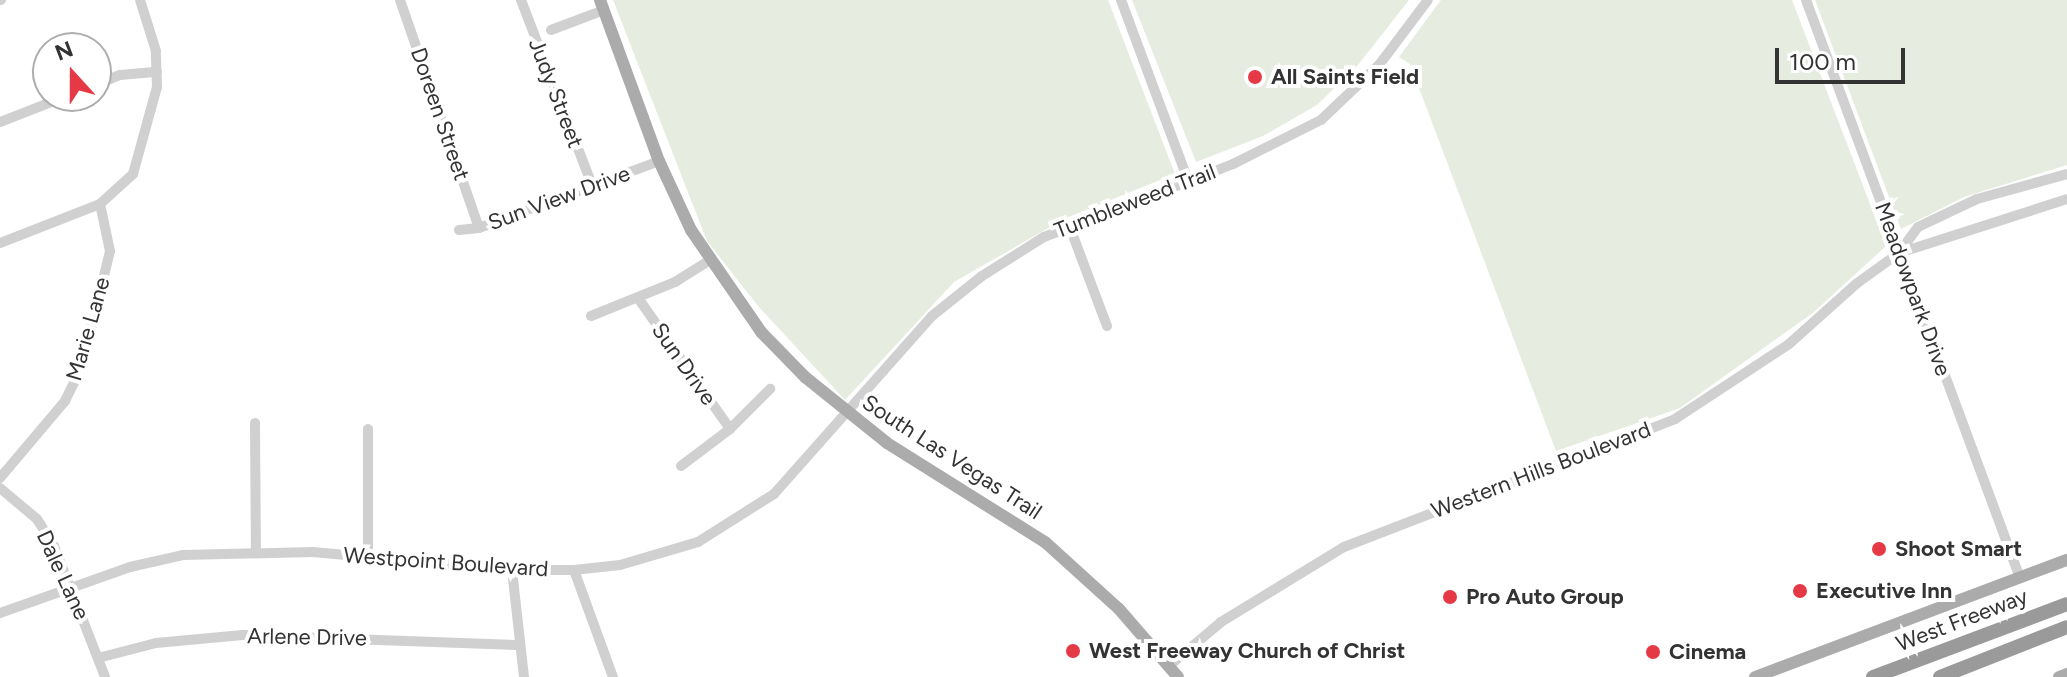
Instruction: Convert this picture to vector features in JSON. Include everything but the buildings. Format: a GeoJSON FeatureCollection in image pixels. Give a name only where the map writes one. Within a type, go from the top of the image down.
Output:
{"type":"FeatureCollection","features":[{"type":"Feature","properties":{"kind":"highway","name":"West Freeway"},"geometry":{"type":"LineString","coordinates":[[1873,677],[2067,604]]}},
{"type":"Feature","properties":{"kind":"highway","name":"West Freeway"},"geometry":{"type":"LineString","coordinates":[[1940,677],[2067,627]]}},
{"type":"Feature","properties":{"kind":"main road","name":"South Las Vegas Trail"},"geometry":{"type":"LineString","coordinates":[[602,5],[659,161],[709,261],[761,332],[846,413],[1045,542],[1119,609],[1178,677]]}},
{"type":"Feature","properties":{"kind":"main road","name":"West Freeway"},"geometry":{"type":"LineString","coordinates":[[1755,677],[2067,560]]}},
{"type":"Feature","properties":{"kind":"main road"},"geometry":{"type":"LineString","coordinates":[[2059,677],[2067,674]]}},
{"type":"Feature","properties":{"kind":"street"},"geometry":{"type":"LineString","coordinates":[[0,243],[100,204],[133,174],[157,72],[156,51],[140,0]]}},
{"type":"Feature","properties":{"kind":"street","name":"Doreen Street"},"geometry":{"type":"LineString","coordinates":[[400,0],[479,228]]}},
{"type":"Feature","properties":{"kind":"street","name":"Judy Street"},"geometry":{"type":"LineString","coordinates":[[521,0],[592,185]]}},
{"type":"Feature","properties":{"kind":"street"},"geometry":{"type":"LineString","coordinates":[[1121,0],[1188,180]]}},
{"type":"Feature","properties":{"kind":"street","name":"Tumbleweed Trail"},"geometry":{"type":"LineString","coordinates":[[846,413],[932,316],[1005,260],[1069,225],[1285,140],[1327,115],[1379,65],[1428,0]]}},
{"type":"Feature","properties":{"kind":"street","name":"Meadowpark Drive"},"geometry":{"type":"LineString","coordinates":[[1806,0],[2020,578]]}},
{"type":"Feature","properties":{"kind":"street"},"geometry":{"type":"LineString","coordinates":[[551,30],[602,5]]}},
{"type":"Feature","properties":{"kind":"street"},"geometry":{"type":"LineString","coordinates":[[112,78],[157,72]]}},
{"type":"Feature","properties":{"kind":"street"},"geometry":{"type":"LineString","coordinates":[[0,122],[32,110]]}},
{"type":"Feature","properties":{"kind":"street","name":"Sun View Drive"},"geometry":{"type":"LineString","coordinates":[[459,230],[479,228],[659,161]]}},
{"type":"Feature","properties":{"kind":"street","name":"Western Hills Boulevard"},"geometry":{"type":"LineString","coordinates":[[1169,666],[1221,622],[1344,547],[1656,427],[1712,398],[1899,253],[1918,227],[1938,215],[2067,174]]}},
{"type":"Feature","properties":{"kind":"street","name":"Western Hills Boulevard"},"geometry":{"type":"LineString","coordinates":[[1899,253],[2067,199]]}},
{"type":"Feature","properties":{"kind":"street","name":"Marie Lane"},"geometry":{"type":"LineString","coordinates":[[0,478],[65,401],[82,366],[110,251],[100,204]]}},
{"type":"Feature","properties":{"kind":"street"},"geometry":{"type":"LineString","coordinates":[[1069,225],[1107,326]]}},
{"type":"Feature","properties":{"kind":"street"},"geometry":{"type":"LineString","coordinates":[[591,316],[638,298],[709,261]]}},
{"type":"Feature","properties":{"kind":"street","name":"Sun Drive"},"geometry":{"type":"LineString","coordinates":[[638,298],[730,429]]}},
{"type":"Feature","properties":{"kind":"street"},"geometry":{"type":"LineString","coordinates":[[681,466],[730,429],[770,389]]}},
{"type":"Feature","properties":{"kind":"street","name":"Westpoint Boulevard"},"geometry":{"type":"LineString","coordinates":[[0,613],[72,586],[183,555],[256,551],[512,570],[574,570],[647,559],[725,529],[790,479],[846,413]]}},
{"type":"Feature","properties":{"kind":"street"},"geometry":{"type":"LineString","coordinates":[[255,423],[256,551]]}},
{"type":"Feature","properties":{"kind":"street"},"geometry":{"type":"LineString","coordinates":[[368,429],[368,557]]}},
{"type":"Feature","properties":{"kind":"street","name":"Dale Lane"},"geometry":{"type":"LineString","coordinates":[[0,488],[37,519],[72,586],[105,677]]}},
{"type":"Feature","properties":{"kind":"street"},"geometry":{"type":"LineString","coordinates":[[512,570],[524,677]]}},
{"type":"Feature","properties":{"kind":"street"},"geometry":{"type":"LineString","coordinates":[[574,570],[613,677]]}},
{"type":"Feature","properties":{"kind":"street","name":"Arlene Drive"},"geometry":{"type":"LineString","coordinates":[[98,658],[156,643],[243,635],[518,645]]}},
{"type":"Feature","properties":{"kind":"shaded area"},"geometry":{"type":"Polygon","coordinates":[[[613,0],[1108,0],[1175,174],[1066,218],[954,282],[845,400],[758,306],[707,241],[613,0]]]}},
{"type":"Feature","properties":{"kind":"shaded area","name":"All Saints Field"},"geometry":{"type":"Polygon","coordinates":[[[1132,0],[1409,0],[1358,65],[1317,105],[1263,136],[1196,162],[1132,0]]]}},
{"type":"Feature","properties":{"kind":"shaded area"},"geometry":{"type":"Polygon","coordinates":[[[1441,0],[1792,0],[1886,246],[1814,312],[1680,408],[1556,451],[1410,64],[1399,57],[1441,0]]]}},
{"type":"Feature","properties":{"kind":"shaded area"},"geometry":{"type":"Polygon","coordinates":[[[1815,0],[2067,0],[2067,165],[1964,197],[1901,229],[1815,0]]]}},
{"type":"Feature","properties":{"kind":"place","name":"All Saints Field"},"geometry":{"type":"Point","coordinates":[1255,77]}},
{"type":"Feature","properties":{"kind":"place","name":"Shoot Smart"},"geometry":{"type":"Point","coordinates":[1879,549]}},
{"type":"Feature","properties":{"kind":"place","name":"Executive Inn"},"geometry":{"type":"Point","coordinates":[1800,591]}},
{"type":"Feature","properties":{"kind":"place","name":"Pro Auto Group"},"geometry":{"type":"Point","coordinates":[1450,597]}},
{"type":"Feature","properties":{"kind":"place","name":"West Freeway Church of Christ"},"geometry":{"type":"Point","coordinates":[1073,651]}},
{"type":"Feature","properties":{"kind":"place","name":"Cinema"},"geometry":{"type":"Point","coordinates":[1653,652]}}]}
